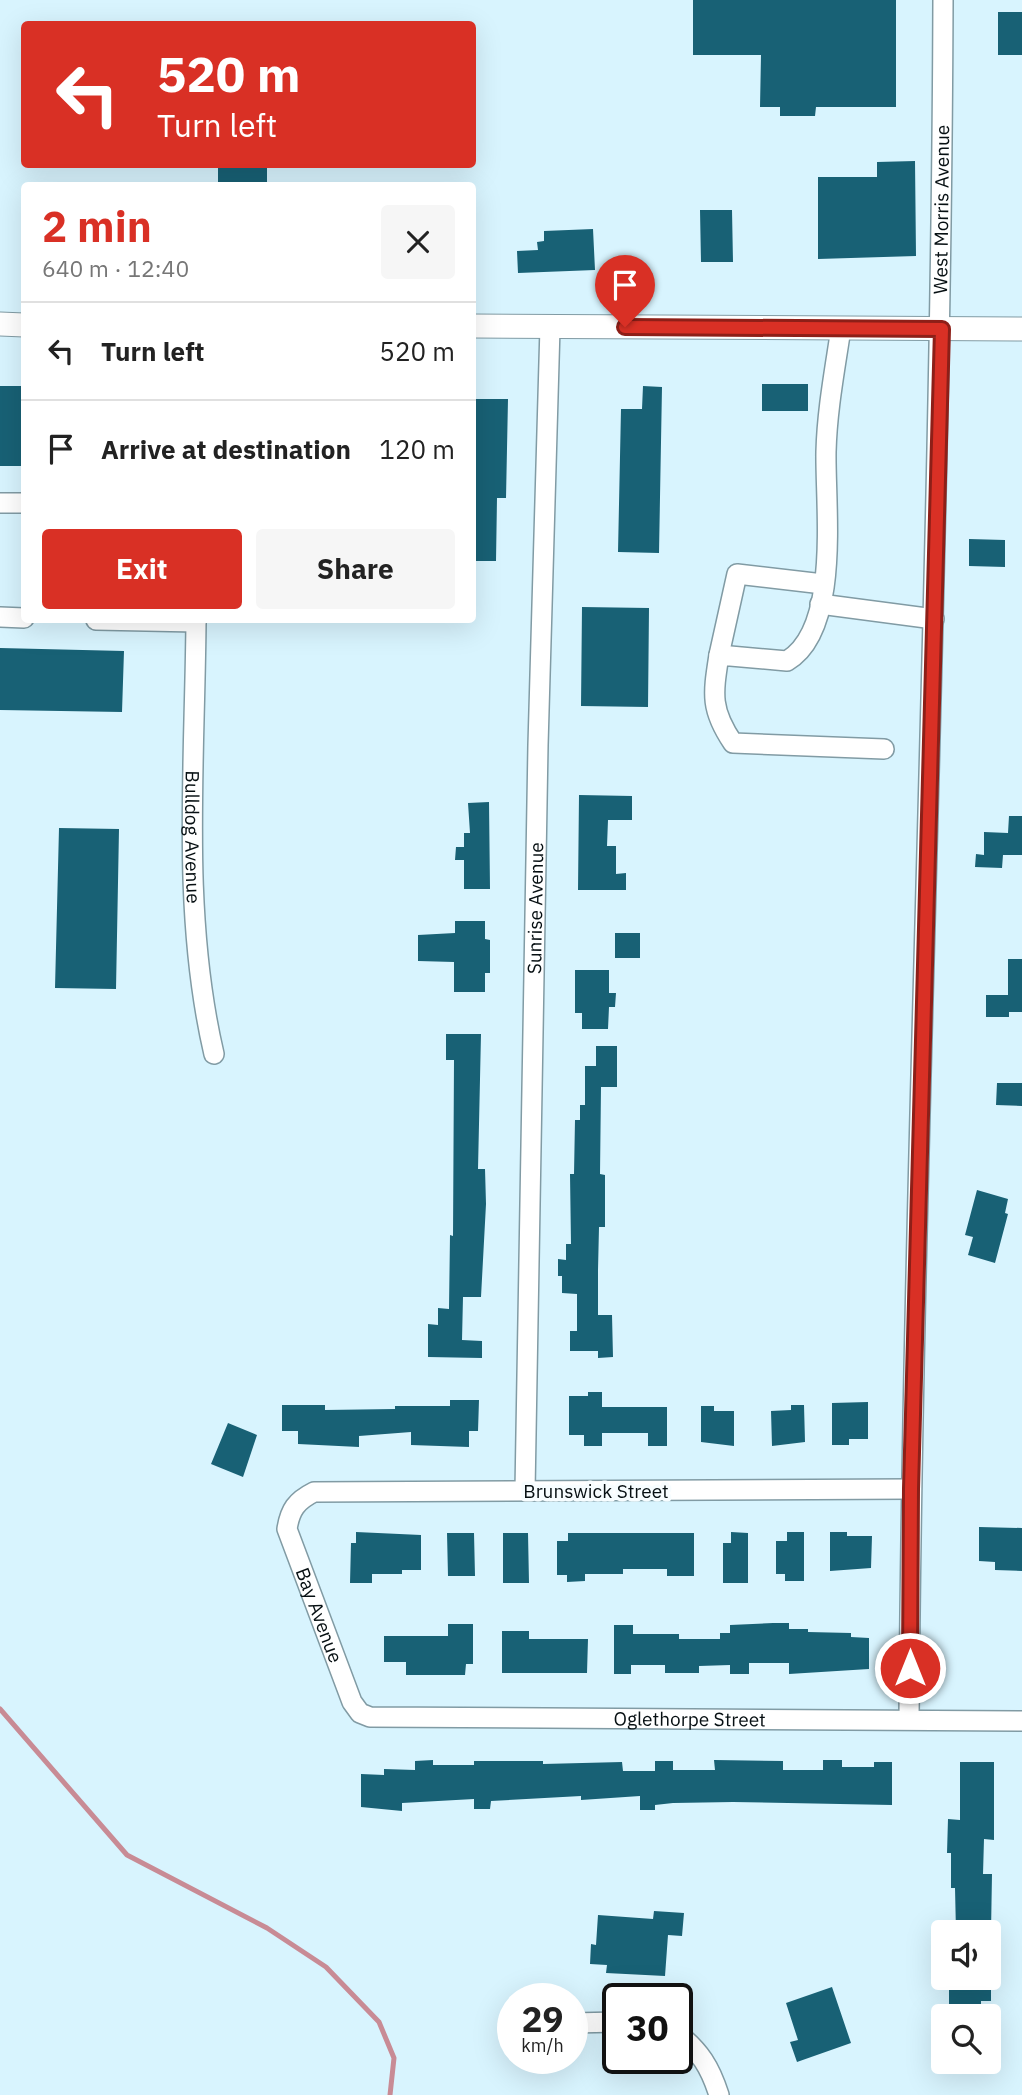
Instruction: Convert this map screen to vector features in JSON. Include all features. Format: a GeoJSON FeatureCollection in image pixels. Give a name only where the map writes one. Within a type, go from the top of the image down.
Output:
{"type":"FeatureCollection","features":[{"type":"Feature","properties":{"kind":"main road"},"geometry":{"type":"LineString","coordinates":[[0,324],[21,324]]}},
{"type":"Feature","properties":{"kind":"main road"},"geometry":{"type":"LineString","coordinates":[[476,327],[1022,329]]}},
{"type":"Feature","properties":{"kind":"street","name":"West Morris Avenue"},"geometry":{"type":"LineString","coordinates":[[909,1719],[911,1489],[942,329],[943,0]]}},
{"type":"Feature","properties":{"kind":"street","name":"Sunrise Avenue"},"geometry":{"type":"LineString","coordinates":[[525,1491],[538,745],[550,327]]}},
{"type":"Feature","properties":{"kind":"street"},"geometry":{"type":"LineString","coordinates":[[719,655],[786,661],[796,656],[808,640],[820,604],[828,559],[828,412],[841,328]]}},
{"type":"Feature","properties":{"kind":"street"},"geometry":{"type":"LineString","coordinates":[[0,503],[21,503]]}},
{"type":"Feature","properties":{"kind":"street"},"geometry":{"type":"LineString","coordinates":[[823,584],[737,574],[719,655],[713,699],[719,723],[733,743],[884,749]]}},
{"type":"Feature","properties":{"kind":"street"},"geometry":{"type":"LineString","coordinates":[[820,604],[934,620]]}},
{"type":"Feature","properties":{"kind":"street"},"geometry":{"type":"LineString","coordinates":[[0,617],[21,618]]}},
{"type":"Feature","properties":{"kind":"street","name":"Bulldog Avenue"},"geometry":{"type":"LineString","coordinates":[[196,623],[195,939],[205,1016],[214,1054]]}},
{"type":"Feature","properties":{"kind":"street","name":"Brunswick Street"},"geometry":{"type":"LineString","coordinates":[[290,1513],[301,1498],[314,1492],[911,1489]]}},
{"type":"Feature","properties":{"kind":"street","name":"Bay Avenue"},"geometry":{"type":"LineString","coordinates":[[290,1513],[287,1529],[347,1689],[360,1713]]}},
{"type":"Feature","properties":{"kind":"street","name":"Oglethorpe Street"},"geometry":{"type":"LineString","coordinates":[[360,1713],[383,1718],[1022,1721]]}},
{"type":"Feature","properties":{"kind":"street"},"geometry":{"type":"LineString","coordinates":[[693,2046],[711,2070],[719,2095]]}},
{"type":"Feature","properties":{"kind":"building"},"geometry":{"type":"Polygon","coordinates":[[[693,0],[896,0],[896,107],[816,107],[815,116],[780,116],[780,107],[760,107],[761,55],[693,55],[693,0]]]}},
{"type":"Feature","properties":{"kind":"building"},"geometry":{"type":"Polygon","coordinates":[[[998,12],[1022,12],[1022,55],[998,55],[998,12]]]}},
{"type":"Feature","properties":{"kind":"building"},"geometry":{"type":"Polygon","coordinates":[[[915,161],[916,256],[818,259],[818,177],[877,177],[877,162],[915,161]]]}},
{"type":"Feature","properties":{"kind":"building"},"geometry":{"type":"Polygon","coordinates":[[[218,168],[267,168],[267,182],[218,182],[218,168]]]}},
{"type":"Feature","properties":{"kind":"building"},"geometry":{"type":"Polygon","coordinates":[[[700,210],[732,210],[733,262],[701,262],[700,210]]]}},
{"type":"Feature","properties":{"kind":"building"},"geometry":{"type":"Polygon","coordinates":[[[593,229],[595,270],[518,273],[517,251],[538,250],[537,242],[544,241],[544,231],[593,229]]]}},
{"type":"Feature","properties":{"kind":"building"},"geometry":{"type":"Polygon","coordinates":[[[762,384],[808,384],[808,411],[762,411],[762,384]]]}},
{"type":"Feature","properties":{"kind":"building"},"geometry":{"type":"Polygon","coordinates":[[[0,386],[21,386],[21,466],[0,466],[0,386]]]}},
{"type":"Feature","properties":{"kind":"building"},"geometry":{"type":"Polygon","coordinates":[[[643,386],[662,387],[659,553],[618,552],[621,409],[642,409],[643,386]]]}},
{"type":"Feature","properties":{"kind":"building"},"geometry":{"type":"Polygon","coordinates":[[[476,399],[508,399],[506,498],[497,498],[496,561],[476,561],[476,399]]]}},
{"type":"Feature","properties":{"kind":"building"},"geometry":{"type":"Polygon","coordinates":[[[969,539],[1005,540],[1005,567],[969,566],[969,539]]]}},
{"type":"Feature","properties":{"kind":"building"},"geometry":{"type":"Polygon","coordinates":[[[582,607],[649,608],[648,707],[581,706],[582,607]]]}},
{"type":"Feature","properties":{"kind":"building"},"geometry":{"type":"Polygon","coordinates":[[[0,648],[124,651],[122,712],[0,710],[0,648]]]}},
{"type":"Feature","properties":{"kind":"building"},"geometry":{"type":"Polygon","coordinates":[[[579,795],[632,796],[632,820],[608,820],[607,846],[616,846],[616,874],[626,873],[626,890],[578,890],[579,795]]]}},
{"type":"Feature","properties":{"kind":"building"},"geometry":{"type":"Polygon","coordinates":[[[489,802],[490,889],[464,889],[464,860],[455,860],[456,847],[464,847],[464,833],[470,833],[468,803],[489,802]]]}},
{"type":"Feature","properties":{"kind":"building"},"geometry":{"type":"Polygon","coordinates":[[[1009,816],[1022,816],[1022,855],[1003,855],[1002,868],[975,867],[976,854],[984,855],[984,832],[1008,833],[1009,816]]]}},
{"type":"Feature","properties":{"kind":"building"},"geometry":{"type":"Polygon","coordinates":[[[59,828],[119,829],[116,989],[55,988],[59,828]]]}},
{"type":"Feature","properties":{"kind":"building"},"geometry":{"type":"Polygon","coordinates":[[[455,921],[485,921],[485,939],[490,940],[490,973],[485,973],[485,992],[454,992],[454,962],[418,961],[418,935],[455,933],[455,921]]]}},
{"type":"Feature","properties":{"kind":"building"},"geometry":{"type":"Polygon","coordinates":[[[615,933],[640,933],[640,958],[615,958],[615,933]]]}},
{"type":"Feature","properties":{"kind":"building"},"geometry":{"type":"Polygon","coordinates":[[[1008,959],[1022,959],[1022,1012],[1009,1012],[1009,1017],[986,1017],[986,995],[1008,995],[1008,959]]]}},
{"type":"Feature","properties":{"kind":"building"},"geometry":{"type":"Polygon","coordinates":[[[575,970],[609,970],[609,993],[616,993],[615,1007],[609,1007],[608,1029],[582,1029],[582,1013],[575,1013],[575,970]]]}},
{"type":"Feature","properties":{"kind":"building"},"geometry":{"type":"Polygon","coordinates":[[[446,1034],[481,1034],[478,1169],[485,1169],[486,1204],[481,1297],[463,1297],[462,1340],[482,1341],[482,1358],[428,1357],[428,1324],[438,1325],[438,1308],[449,1309],[450,1235],[453,1236],[454,1060],[446,1060],[446,1034]]]}},
{"type":"Feature","properties":{"kind":"building"},"geometry":{"type":"Polygon","coordinates":[[[596,1046],[617,1046],[617,1087],[601,1087],[600,1174],[605,1175],[605,1227],[599,1227],[598,1270],[598,1315],[612,1315],[613,1357],[598,1358],[598,1351],[570,1351],[570,1331],[577,1331],[577,1294],[562,1293],[562,1276],[558,1276],[558,1259],[566,1260],[566,1244],[571,1244],[570,1174],[574,1174],[575,1120],[580,1120],[580,1105],[585,1105],[585,1066],[596,1066],[596,1046]]]}},
{"type":"Feature","properties":{"kind":"building"},"geometry":{"type":"Polygon","coordinates":[[[997,1083],[1022,1083],[1022,1106],[996,1105],[997,1083]]]}},
{"type":"Feature","properties":{"kind":"building"},"geometry":{"type":"Polygon","coordinates":[[[977,1190],[1008,1199],[1005,1213],[1008,1214],[995,1263],[968,1255],[973,1237],[965,1235],[977,1190]]]}},
{"type":"Feature","properties":{"kind":"building"},"geometry":{"type":"Polygon","coordinates":[[[588,1392],[602,1392],[602,1407],[667,1407],[667,1446],[648,1446],[648,1433],[602,1433],[602,1446],[584,1446],[584,1435],[569,1435],[569,1396],[588,1396],[588,1392]]]}},
{"type":"Feature","properties":{"kind":"building"},"geometry":{"type":"Polygon","coordinates":[[[450,1400],[479,1400],[478,1431],[469,1431],[469,1447],[411,1445],[411,1432],[359,1436],[359,1447],[298,1444],[298,1431],[282,1431],[282,1405],[325,1405],[325,1410],[395,1409],[395,1406],[450,1406],[450,1400]]]}},
{"type":"Feature","properties":{"kind":"building"},"geometry":{"type":"Polygon","coordinates":[[[868,1402],[868,1439],[849,1439],[849,1445],[832,1445],[832,1403],[868,1402]]]}},
{"type":"Feature","properties":{"kind":"building"},"geometry":{"type":"Polygon","coordinates":[[[791,1405],[804,1405],[805,1442],[772,1446],[771,1411],[791,1410],[791,1405]]]}},
{"type":"Feature","properties":{"kind":"building"},"geometry":{"type":"Polygon","coordinates":[[[701,1406],[714,1406],[714,1411],[734,1411],[734,1446],[701,1442],[701,1406]]]}},
{"type":"Feature","properties":{"kind":"building"},"geometry":{"type":"Polygon","coordinates":[[[228,1423],[257,1435],[243,1477],[211,1464],[228,1423]]]}},
{"type":"Feature","properties":{"kind":"building"},"geometry":{"type":"Polygon","coordinates":[[[979,1527],[1022,1528],[1022,1571],[995,1570],[995,1562],[979,1561],[979,1527]]]}},
{"type":"Feature","properties":{"kind":"building"},"geometry":{"type":"Polygon","coordinates":[[[356,1532],[421,1535],[421,1570],[402,1570],[402,1574],[372,1574],[372,1583],[350,1583],[351,1543],[356,1543],[356,1532]]]}},
{"type":"Feature","properties":{"kind":"building"},"geometry":{"type":"Polygon","coordinates":[[[731,1532],[748,1533],[748,1583],[723,1583],[723,1543],[731,1543],[731,1532]]]}},
{"type":"Feature","properties":{"kind":"building"},"geometry":{"type":"Polygon","coordinates":[[[787,1532],[804,1532],[804,1581],[785,1581],[785,1574],[776,1574],[776,1541],[787,1541],[787,1532]]]}},
{"type":"Feature","properties":{"kind":"building"},"geometry":{"type":"Polygon","coordinates":[[[830,1532],[847,1532],[847,1536],[872,1536],[871,1568],[830,1571],[830,1532]]]}},
{"type":"Feature","properties":{"kind":"building"},"geometry":{"type":"Polygon","coordinates":[[[447,1533],[474,1533],[475,1576],[448,1576],[447,1533]]]}},
{"type":"Feature","properties":{"kind":"building"},"geometry":{"type":"Polygon","coordinates":[[[503,1533],[528,1533],[529,1583],[503,1583],[503,1533]]]}},
{"type":"Feature","properties":{"kind":"building"},"geometry":{"type":"Polygon","coordinates":[[[568,1533],[694,1533],[694,1576],[667,1576],[667,1569],[623,1569],[623,1574],[585,1574],[585,1581],[567,1582],[567,1575],[557,1575],[557,1541],[568,1541],[568,1533]]]}},
{"type":"Feature","properties":{"kind":"building"},"geometry":{"type":"Polygon","coordinates":[[[789,1623],[789,1629],[808,1629],[808,1632],[851,1633],[851,1637],[869,1638],[869,1669],[789,1674],[789,1663],[749,1663],[749,1674],[730,1674],[730,1665],[699,1666],[699,1673],[665,1673],[665,1665],[631,1665],[631,1674],[614,1674],[614,1625],[633,1625],[633,1634],[679,1634],[679,1639],[720,1639],[720,1633],[730,1633],[730,1625],[789,1623]]]}},
{"type":"Feature","properties":{"kind":"building"},"geometry":{"type":"Polygon","coordinates":[[[448,1624],[473,1624],[473,1664],[466,1664],[465,1675],[406,1675],[406,1662],[384,1662],[384,1636],[448,1636],[448,1624]]]}},
{"type":"Feature","properties":{"kind":"building"},"geometry":{"type":"Polygon","coordinates":[[[502,1631],[529,1631],[529,1639],[588,1639],[587,1673],[502,1673],[502,1631]]]}},
{"type":"Feature","properties":{"kind":"building"},"geometry":{"type":"Polygon","coordinates":[[[433,1760],[433,1765],[474,1765],[474,1761],[543,1761],[543,1764],[622,1762],[623,1771],[655,1771],[655,1761],[673,1761],[673,1770],[715,1770],[714,1760],[783,1761],[783,1770],[823,1770],[823,1760],[842,1760],[842,1767],[874,1767],[874,1762],[892,1762],[892,1805],[673,1803],[655,1805],[655,1810],[640,1810],[640,1796],[581,1800],[581,1796],[491,1801],[490,1809],[474,1809],[474,1799],[402,1803],[402,1811],[361,1807],[361,1774],[384,1775],[384,1769],[415,1770],[415,1761],[433,1760]]]}},
{"type":"Feature","properties":{"kind":"building"},"geometry":{"type":"Polygon","coordinates":[[[960,1762],[994,1762],[994,1840],[984,1839],[983,1874],[992,1874],[991,1920],[956,1920],[955,1888],[951,1888],[951,1853],[947,1853],[948,1819],[960,1820],[960,1762]]]}},
{"type":"Feature","properties":{"kind":"building"},"geometry":{"type":"Polygon","coordinates":[[[654,1911],[684,1913],[682,1936],[668,1935],[665,1976],[606,1973],[607,1965],[590,1964],[591,1944],[596,1945],[598,1915],[653,1919],[654,1911]]]}},
{"type":"Feature","properties":{"kind":"building"},"geometry":{"type":"Polygon","coordinates":[[[832,1987],[851,2043],[797,2062],[790,2042],[798,2040],[786,2003],[832,1987]]]}},
{"type":"Feature","properties":{"kind":"building"},"geometry":{"type":"Polygon","coordinates":[[[949,1990],[991,1990],[991,2001],[981,2001],[981,2004],[949,2004],[949,1990]]]}},
{"type":"Feature","properties":{"kind":"waterway"},"geometry":{"type":"LineString","coordinates":[[0,1709],[127,1855],[267,1928],[326,1967],[379,2022],[394,2058],[390,2095]]}},
{"type":"Feature","properties":{"kind":"route"},"geometry":{"type":"LineString","coordinates":[[625,327],[942,329],[911,1489],[910,1668]]}}]}
